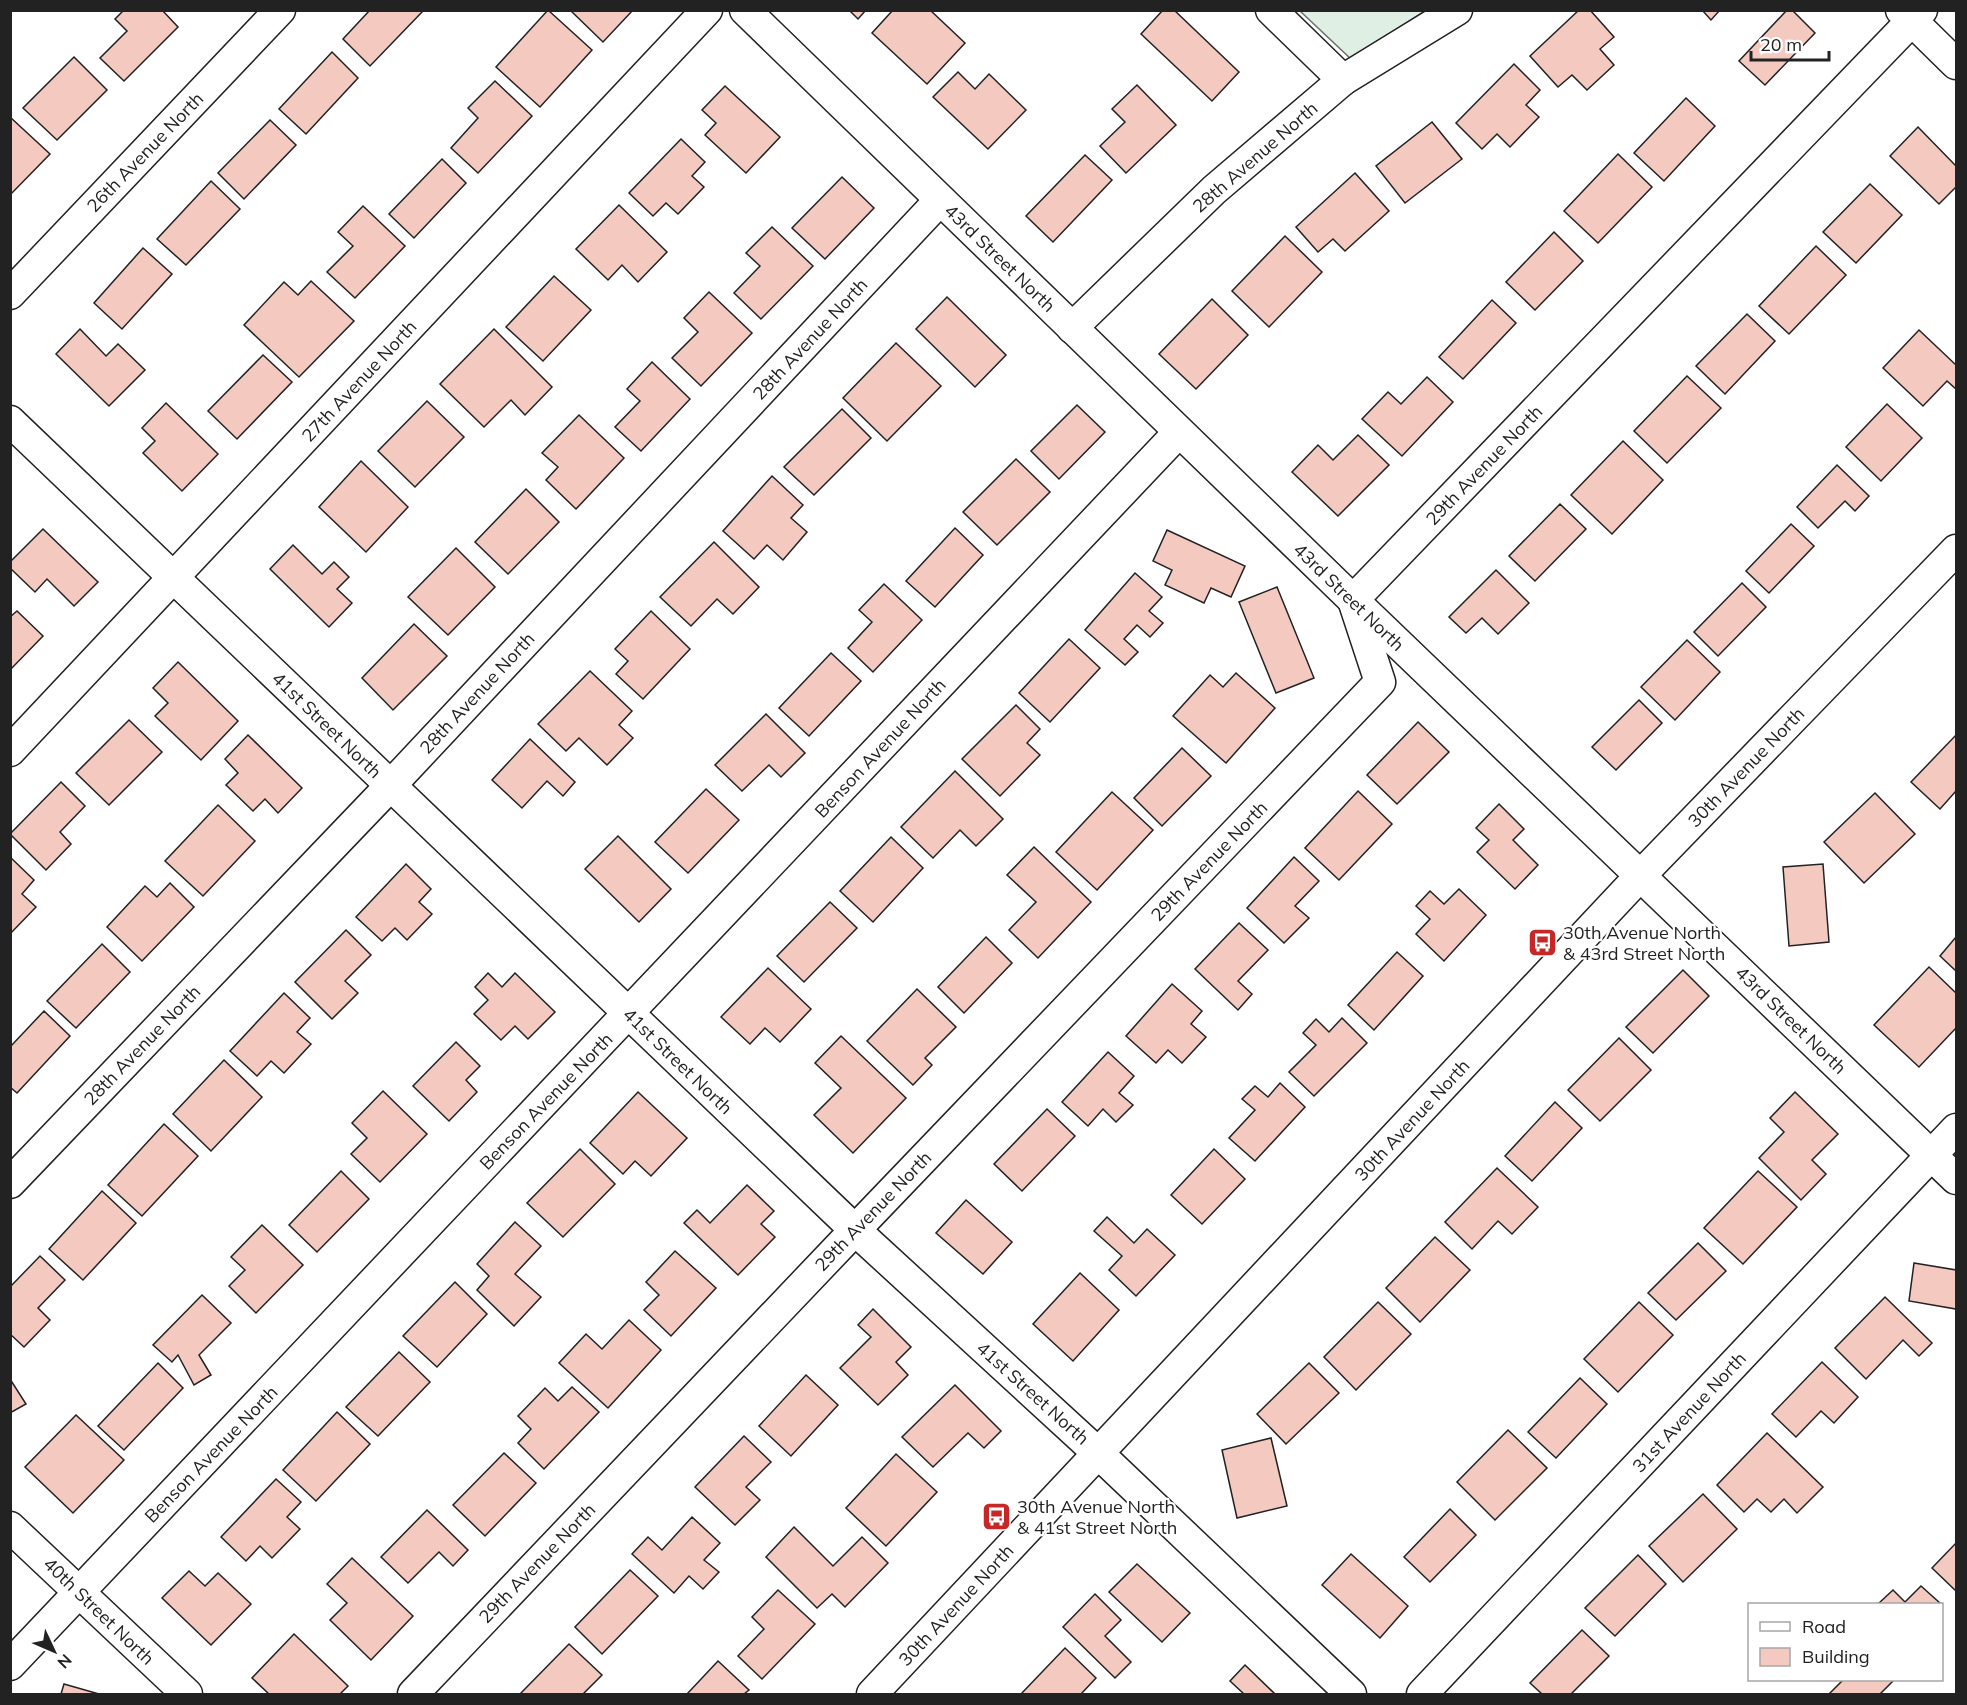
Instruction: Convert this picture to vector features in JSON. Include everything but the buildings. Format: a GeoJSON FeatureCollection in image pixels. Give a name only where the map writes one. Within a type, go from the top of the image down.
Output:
{"type":"FeatureCollection","features":[{"type":"Feature","properties":{"kind":"street","name":"26th Avenue North"},"geometry":{"type":"LineString","coordinates":[[10,294],[280,10]]}},
{"type":"Feature","properties":{"kind":"street","name":"27th Avenue North"},"geometry":{"type":"LineString","coordinates":[[10,751],[707,10]]}},
{"type":"Feature","properties":{"kind":"street","name":"43rd Street North"},"geometry":{"type":"LineString","coordinates":[[745,10],[1353,600],[1956,1179]]}},
{"type":"Feature","properties":{"kind":"street"},"geometry":{"type":"LineString","coordinates":[[1271,10],[1343,80]]}},
{"type":"Feature","properties":{"kind":"street","name":"28th Avenue North"},"geometry":{"type":"LineString","coordinates":[[1072,328],[1214,190],[1343,80],[1457,10]]}},
{"type":"Feature","properties":{"kind":"street"},"geometry":{"type":"LineString","coordinates":[[1912,14],[1956,64]]}},
{"type":"Feature","properties":{"kind":"street","name":"29th Avenue North"},"geometry":{"type":"LineString","coordinates":[[413,1695],[1380,682],[1353,600],[1912,14]]}},
{"type":"Feature","properties":{"kind":"street","name":"28th Avenue North"},"geometry":{"type":"LineString","coordinates":[[10,1183],[390,785],[940,200]]}},
{"type":"Feature","properties":{"kind":"street","name":"41st Street North"},"geometry":{"type":"LineString","coordinates":[[10,421],[855,1230],[1099,1454],[1351,1695]]}},
{"type":"Feature","properties":{"kind":"street","name":"Benson Avenue North"},"geometry":{"type":"LineString","coordinates":[[10,1665],[1179,432]]}},
{"type":"Feature","properties":{"kind":"street","name":"30th Avenue North"},"geometry":{"type":"LineString","coordinates":[[872,1695],[1641,876],[1956,550]]}},
{"type":"Feature","properties":{"kind":"street","name":"31st Avenue North"},"geometry":{"type":"LineString","coordinates":[[1422,1695],[1956,1129]]}},
{"type":"Feature","properties":{"kind":"street","name":"40th Street North"},"geometry":{"type":"LineString","coordinates":[[10,1527],[187,1695]]}},
{"type":"Feature","properties":{"kind":"green space"},"geometry":{"type":"Polygon","coordinates":[[[1300,11],[1425,11],[1351,59],[1300,11]]]}},
{"type":"Feature","properties":{"kind":"place","name":"30th Avenue North & 43rd Street North"},"geometry":{"type":"Point","coordinates":[1542,942]}},
{"type":"Feature","properties":{"kind":"place","name":"30th Avenue North & 41st Street North"},"geometry":{"type":"Point","coordinates":[996,1516]}}]}
